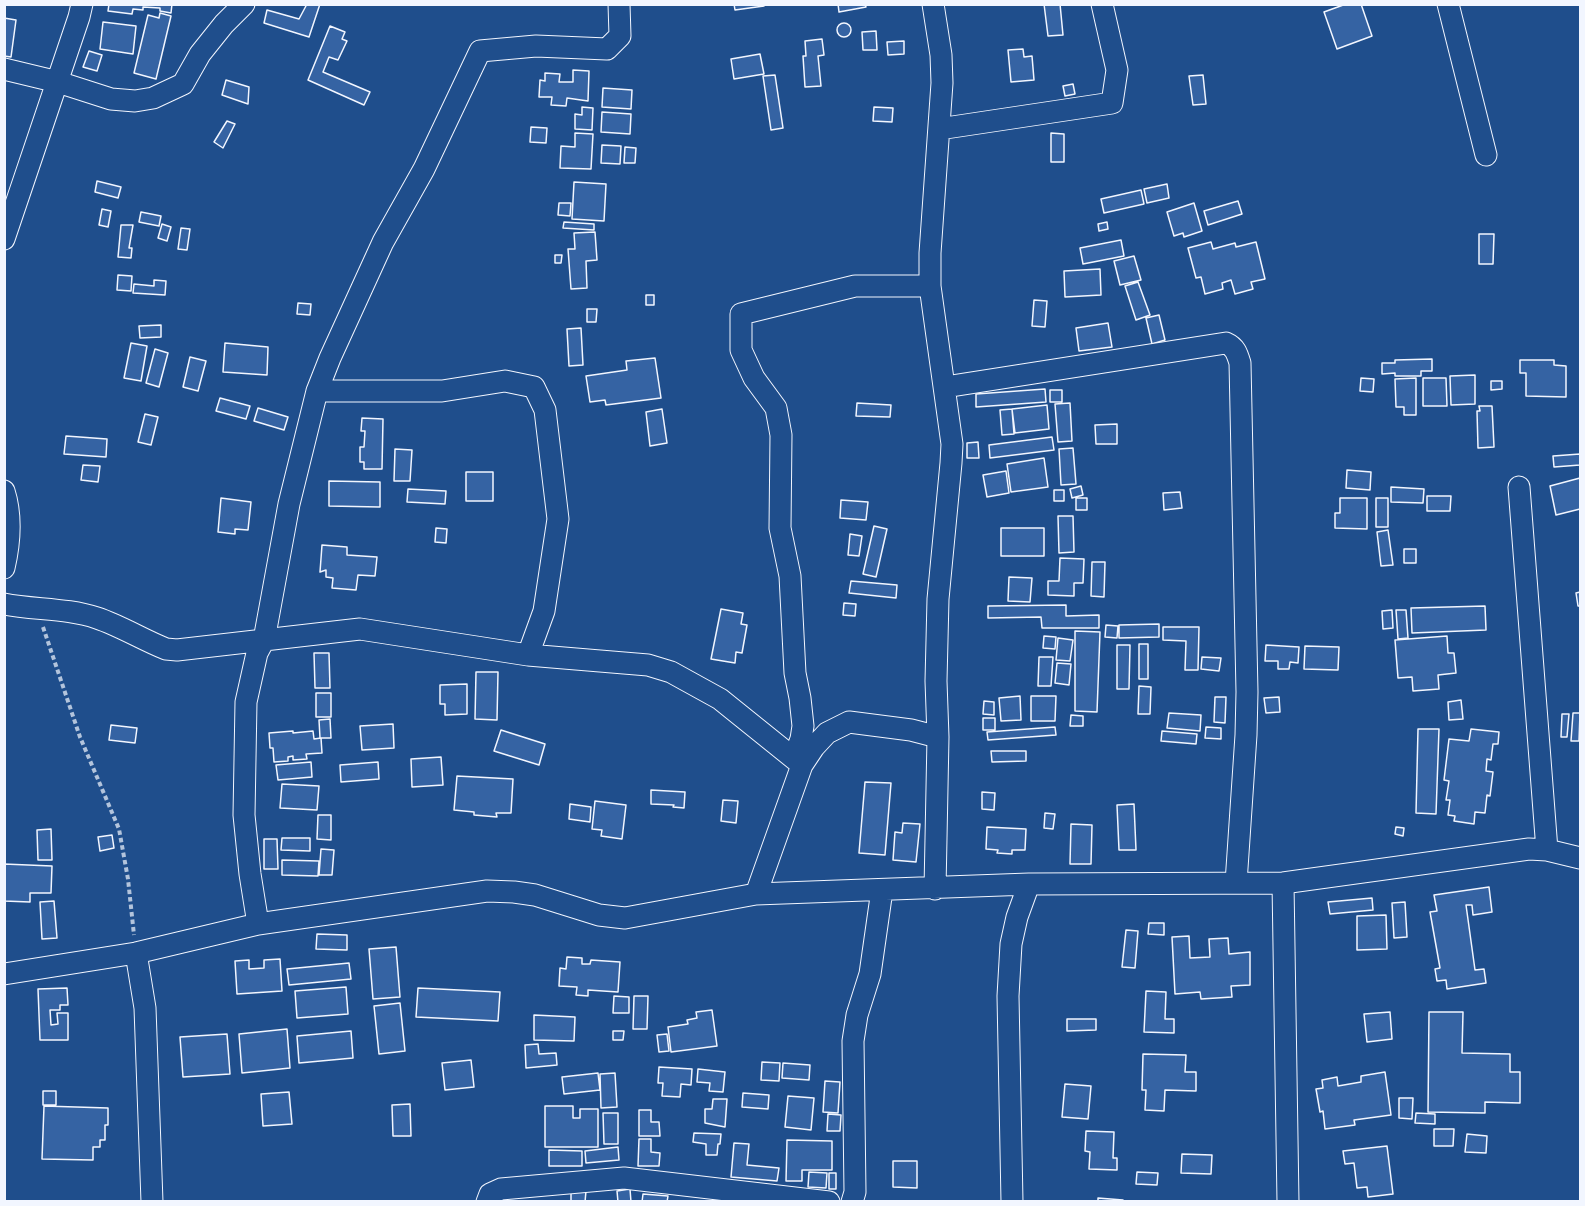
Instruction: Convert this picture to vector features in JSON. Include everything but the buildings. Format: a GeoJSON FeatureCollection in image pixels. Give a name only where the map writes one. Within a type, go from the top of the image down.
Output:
{"type":"FeatureCollection","features":[{"type":"Feature","properties":{"kind":"street"},"geometry":{"type":"LineString","coordinates":[[4,239],[80,17],[82,4]]}},
{"type":"Feature","properties":{"kind":"street"},"geometry":{"type":"LineString","coordinates":[[4,69],[111,99],[135,101],[153,98],[183,84],[200,54],[224,24],[244,4]]}},
{"type":"Feature","properties":{"kind":"street"},"geometry":{"type":"LineString","coordinates":[[258,924],[244,815],[246,702],[256,653],[264,640],[289,504],[317,391],[383,242],[424,169],[480,51],[536,46],[607,49],[620,36],[619,4]]}},
{"type":"Feature","properties":{"kind":"street"},"geometry":{"type":"LineString","coordinates":[[933,4],[941,55],[930,286],[952,444],[938,599],[935,889]]}},
{"type":"Feature","properties":{"kind":"street"},"geometry":{"type":"LineString","coordinates":[[939,129],[1112,103],[1117,70],[1102,4]]}},
{"type":"Feature","properties":{"kind":"street"},"geometry":{"type":"LineString","coordinates":[[1448,4],[1486,154]]}},
{"type":"Feature","properties":{"kind":"street"},"geometry":{"type":"LineString","coordinates":[[756,894],[798,761],[803,726],[795,674],[790,576],[780,528],[782,435],[776,408],[754,378],[741,350],[741,314],[855,286],[930,286]]}},
{"type":"Feature","properties":{"kind":"street"},"geometry":{"type":"LineString","coordinates":[[945,387],[1226,343],[1233,346],[1240,363],[1247,692],[1236,883]]}},
{"type":"Feature","properties":{"kind":"street"},"geometry":{"type":"LineString","coordinates":[[317,391],[442,391],[505,381],[534,387],[544,410],[558,519],[544,611],[528,655]]}},
{"type":"Feature","properties":{"kind":"street"},"geometry":{"type":"LineString","coordinates":[[1519,487],[1547,850]]}},
{"type":"Feature","properties":{"kind":"street"},"geometry":{"type":"LineString","coordinates":[[4,491],[9,508],[10,528],[4,568]]}},
{"type":"Feature","properties":{"kind":"street"},"geometry":{"type":"LineString","coordinates":[[4,603],[65,610],[99,619],[166,649],[177,650],[360,629],[528,655],[648,665],[671,672],[720,699],[798,761]]}},
{"type":"Feature","properties":{"kind":"street"},"geometry":{"type":"LineString","coordinates":[[798,761],[827,734],[849,722],[911,730],[938,737]]}},
{"type":"Feature","properties":{"kind":"street"},"geometry":{"type":"LineString","coordinates":[[4,974],[136,953],[258,924],[487,891],[514,892],[535,896],[599,915],[625,918],[756,894],[1029,884],[1283,883],[1529,849],[1547,850],[1581,858]]}},
{"type":"Feature","properties":{"kind":"street"},"geometry":{"type":"LineString","coordinates":[[1283,883],[1288,1202]]}},
{"type":"Feature","properties":{"kind":"street"},"geometry":{"type":"LineString","coordinates":[[1011,1202],[1008,996],[1011,944],[1017,917],[1029,884]]}},
{"type":"Feature","properties":{"kind":"street"},"geometry":{"type":"LineString","coordinates":[[852,1202],[855,1192],[853,1041],[857,1015],[870,974],[882,890]]}},
{"type":"Feature","properties":{"kind":"street"},"geometry":{"type":"LineString","coordinates":[[136,953],[145,1008],[152,1202]]}},
{"type":"Feature","properties":{"kind":"street"},"geometry":{"type":"LineString","coordinates":[[487,1202],[490,1194],[501,1189],[624,1178],[829,1202]]}},
{"type":"Feature","properties":{"kind":"path"},"geometry":{"type":"LineString","coordinates":[[37,608],[80,737],[119,829],[128,879],[136,953]]}}]}
